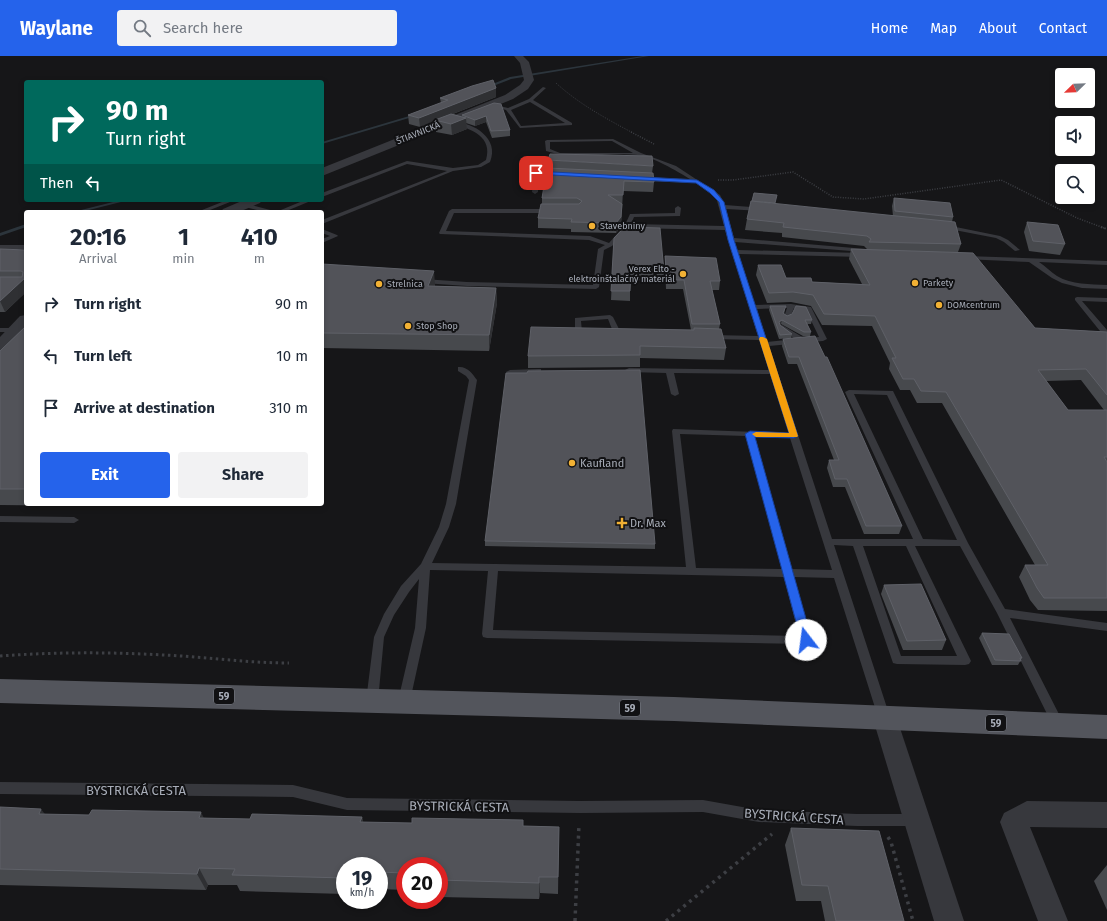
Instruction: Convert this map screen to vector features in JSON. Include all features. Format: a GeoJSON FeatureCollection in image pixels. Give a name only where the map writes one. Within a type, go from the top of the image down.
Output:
{"type":"FeatureCollection","features":[{"type":"Feature","properties":{"kind":"main road","name":"59"},"geometry":{"type":"LineString","coordinates":[[0,691],[814,714],[884,719],[1107,727]]}},
{"type":"Feature","properties":{"kind":"street","name":"ŠTIAVNICKÁ"},"geometry":{"type":"LineString","coordinates":[[324,171],[514,94],[524,87],[525,69]]}},
{"type":"Feature","properties":{"kind":"street"},"geometry":{"type":"LineString","coordinates":[[231,210],[243,202]]}},
{"type":"Feature","properties":{"kind":"street"},"geometry":{"type":"LineString","coordinates":[[0,347],[18,327]]}},
{"type":"Feature","properties":{"kind":"street"},"geometry":{"type":"LineString","coordinates":[[884,719],[918,820],[949,921]]}},
{"type":"Feature","properties":{"kind":"street"},"geometry":{"type":"LineString","coordinates":[[1053,921],[1014,822],[1027,814],[1107,815]]}},
{"type":"Feature","properties":{"kind":"lane"},"geometry":{"type":"LineString","coordinates":[[489,105],[508,109],[530,100],[544,88]]}},
{"type":"Feature","properties":{"kind":"lane"},"geometry":{"type":"LineString","coordinates":[[508,109],[520,127],[570,124],[530,100]]}},
{"type":"Feature","properties":{"kind":"lane"},"geometry":{"type":"LineString","coordinates":[[324,221],[453,170],[479,166],[488,162],[491,150],[489,142],[477,130],[448,121]]}},
{"type":"Feature","properties":{"kind":"lane"},"geometry":{"type":"LineString","coordinates":[[638,154],[560,154],[548,150],[547,141],[613,140],[638,154],[662,162],[697,181],[718,196],[884,719]]}},
{"type":"Feature","properties":{"kind":"lane"},"geometry":{"type":"LineString","coordinates":[[324,194],[407,162],[453,170]]}},
{"type":"Feature","properties":{"kind":"lane"},"geometry":{"type":"LineString","coordinates":[[535,192],[536,173],[566,175]]}},
{"type":"Feature","properties":{"kind":"lane"},"geometry":{"type":"LineString","coordinates":[[635,178],[697,181]]}},
{"type":"Feature","properties":{"kind":"lane"},"geometry":{"type":"LineString","coordinates":[[209,210],[243,202],[266,210]]}},
{"type":"Feature","properties":{"kind":"lane"},"geometry":{"type":"LineString","coordinates":[[284,210],[305,202]]}},
{"type":"Feature","properties":{"kind":"lane"},"geometry":{"type":"LineString","coordinates":[[722,207],[767,209]]}},
{"type":"Feature","properties":{"kind":"lane"},"geometry":{"type":"LineString","coordinates":[[419,281],[467,284],[596,287],[601,249],[610,245],[628,226],[632,215],[678,215],[678,208]]}},
{"type":"Feature","properties":{"kind":"lane"},"geometry":{"type":"LineString","coordinates":[[561,211],[452,211],[442,233],[590,238],[610,245]]}},
{"type":"Feature","properties":{"kind":"lane"},"geometry":{"type":"LineString","coordinates":[[628,226],[727,228]]}},
{"type":"Feature","properties":{"kind":"lane"},"geometry":{"type":"LineString","coordinates":[[939,226],[998,237],[1006,241],[1017,250]]}},
{"type":"Feature","properties":{"kind":"lane"},"geometry":{"type":"LineString","coordinates":[[324,232],[335,236],[324,240]]}},
{"type":"Feature","properties":{"kind":"lane"},"geometry":{"type":"LineString","coordinates":[[731,240],[870,253],[735,252]]}},
{"type":"Feature","properties":{"kind":"lane"},"geometry":{"type":"LineString","coordinates":[[0,247],[24,247]]}},
{"type":"Feature","properties":{"kind":"lane"},"geometry":{"type":"LineString","coordinates":[[957,258],[1107,263]]}},
{"type":"Feature","properties":{"kind":"lane"},"geometry":{"type":"LineString","coordinates":[[1021,260],[1040,264],[1056,278],[1074,285],[1107,287]]}},
{"type":"Feature","properties":{"kind":"lane"},"geometry":{"type":"LineString","coordinates":[[1107,300],[1076,299],[1107,334]]}},
{"type":"Feature","properties":{"kind":"lane"},"geometry":{"type":"LineString","coordinates":[[704,337],[764,341],[823,339],[809,308],[791,306],[753,307]]}},
{"type":"Feature","properties":{"kind":"lane"},"geometry":{"type":"LineString","coordinates":[[787,318],[791,306]]}},
{"type":"Feature","properties":{"kind":"lane"},"geometry":{"type":"LineString","coordinates":[[594,334],[579,334],[577,319],[610,317],[618,335]]}},
{"type":"Feature","properties":{"kind":"lane"},"geometry":{"type":"LineString","coordinates":[[782,327],[802,340]]}},
{"type":"Feature","properties":{"kind":"lane"},"geometry":{"type":"LineString","coordinates":[[372,701],[380,637],[389,614],[401,595],[425,566],[444,528],[451,504],[473,380],[470,374],[461,369]]}},
{"type":"Feature","properties":{"kind":"lane"},"geometry":{"type":"LineString","coordinates":[[621,370],[774,372]]}},
{"type":"Feature","properties":{"kind":"lane"},"geometry":{"type":"LineString","coordinates":[[669,370],[674,394]]}},
{"type":"Feature","properties":{"kind":"lane"},"geometry":{"type":"LineString","coordinates":[[510,372],[550,371]]}},
{"type":"Feature","properties":{"kind":"lane"},"geometry":{"type":"LineString","coordinates":[[857,542],[897,660],[965,662],[849,392],[890,393],[963,543],[1002,613],[1059,725]]}},
{"type":"Feature","properties":{"kind":"lane"},"geometry":{"type":"LineString","coordinates":[[691,571],[676,431],[794,436]]}},
{"type":"Feature","properties":{"kind":"lane"},"geometry":{"type":"LineString","coordinates":[[493,567],[487,634],[806,640],[750,434]]}},
{"type":"Feature","properties":{"kind":"lane"},"geometry":{"type":"LineString","coordinates":[[0,519],[74,520]]}},
{"type":"Feature","properties":{"kind":"lane"},"geometry":{"type":"LineString","coordinates":[[828,542],[963,543]]}},
{"type":"Feature","properties":{"kind":"lane"},"geometry":{"type":"LineString","coordinates":[[425,566],[839,574]]}},
{"type":"Feature","properties":{"kind":"lane"},"geometry":{"type":"LineString","coordinates":[[403,702],[409,673],[419,638],[425,566]]}},
{"type":"Feature","properties":{"kind":"lane"},"geometry":{"type":"LineString","coordinates":[[1002,613],[1107,628]]}},
{"type":"Feature","properties":{"kind":"lane","name":"BYSTRICKÁ CESTA"},"geometry":{"type":"LineString","coordinates":[[0,788],[293,791],[347,804],[580,807],[703,806],[759,816],[857,820],[918,820]]}},
{"type":"Feature","properties":{"kind":"path"},"geometry":{"type":"LineString","coordinates":[[525,69],[551,79],[570,96],[591,111],[654,144]]}},
{"type":"Feature","properties":{"kind":"path"},"geometry":{"type":"LineString","coordinates":[[713,178],[726,180],[793,172],[833,196],[864,199],[1001,180],[1077,218],[1107,230]]}},
{"type":"Feature","properties":{"kind":"path"},"geometry":{"type":"LineString","coordinates":[[0,656],[56,652],[164,655],[260,663],[289,663]]}},
{"type":"Feature","properties":{"kind":"path"},"geometry":{"type":"LineString","coordinates":[[575,921],[580,807]]}},
{"type":"Feature","properties":{"kind":"path"},"geometry":{"type":"LineString","coordinates":[[666,921],[776,831]]}},
{"type":"Feature","properties":{"kind":"path"},"geometry":{"type":"LineString","coordinates":[[887,836],[891,842],[913,921]]}},
{"type":"Feature","properties":{"kind":"building"},"geometry":{"type":"Polygon","coordinates":[[[493,80],[496,88],[419,118],[408,115],[448,100],[440,98],[493,80]]]}},
{"type":"Feature","properties":{"kind":"building"},"geometry":{"type":"Polygon","coordinates":[[[494,103],[501,104],[510,130],[491,131],[486,116],[475,120],[462,115],[494,103]]]}},
{"type":"Feature","properties":{"kind":"building"},"geometry":{"type":"Polygon","coordinates":[[[451,114],[466,118],[451,124],[435,120],[451,114]]]}},
{"type":"Feature","properties":{"kind":"building"},"geometry":{"type":"Polygon","coordinates":[[[550,154],[652,156],[653,166],[548,160],[550,154]]]}},
{"type":"Feature","properties":{"kind":"building"},"geometry":{"type":"Polygon","coordinates":[[[547,168],[653,173],[654,182],[624,181],[623,195],[608,195],[622,204],[621,217],[616,223],[571,222],[572,219],[538,218],[541,204],[579,204],[582,201],[577,198],[542,198],[547,168]]]}},
{"type":"Feature","properties":{"kind":"building"},"geometry":{"type":"Polygon","coordinates":[[[754,193],[777,195],[775,203],[752,201],[754,193]]]}},
{"type":"Feature","properties":{"kind":"building"},"geometry":{"type":"Polygon","coordinates":[[[894,198],[950,203],[953,217],[895,211],[894,198]]]}},
{"type":"Feature","properties":{"kind":"building"},"geometry":{"type":"Polygon","coordinates":[[[751,201],[955,222],[961,244],[869,242],[871,239],[867,236],[783,227],[784,223],[747,219],[751,201]]]}},
{"type":"Feature","properties":{"kind":"building"},"geometry":{"type":"Polygon","coordinates":[[[1027,222],[1058,225],[1065,244],[1033,241],[1027,222]]]}},
{"type":"Feature","properties":{"kind":"building"},"geometry":{"type":"Polygon","coordinates":[[[625,227],[660,228],[664,272],[631,271],[630,291],[611,291],[614,238],[625,227]]]}},
{"type":"Feature","properties":{"kind":"building"},"geometry":{"type":"Polygon","coordinates":[[[0,249],[24,250],[24,279],[0,301],[0,277],[22,277],[23,272],[0,271],[0,249]]]}},
{"type":"Feature","properties":{"kind":"building"},"geometry":{"type":"Polygon","coordinates":[[[851,249],[973,253],[1035,328],[1107,332],[1107,395],[1086,369],[1038,370],[1068,410],[1107,410],[1107,457],[1104,457],[1107,462],[1107,598],[1044,598],[1025,565],[1048,565],[946,392],[921,391],[914,379],[903,379],[892,358],[896,358],[875,316],[824,314],[813,295],[793,292],[769,293],[758,265],[781,265],[786,278],[811,278],[812,282],[870,285],[851,249]]]}},
{"type":"Feature","properties":{"kind":"building"},"geometry":{"type":"Polygon","coordinates":[[[665,256],[716,258],[720,281],[710,281],[720,324],[692,324],[684,280],[667,280],[665,256]]]}},
{"type":"Feature","properties":{"kind":"building"},"geometry":{"type":"Polygon","coordinates":[[[324,264],[434,271],[428,286],[496,288],[489,335],[324,333],[324,264]]]}},
{"type":"Feature","properties":{"kind":"building"},"geometry":{"type":"Polygon","coordinates":[[[770,306],[786,306],[783,313],[787,316],[792,314],[796,306],[806,307],[812,320],[805,320],[811,332],[804,332],[782,320],[779,322],[780,325],[792,334],[780,335],[770,306]]]}},
{"type":"Feature","properties":{"kind":"building"},"geometry":{"type":"Polygon","coordinates":[[[531,327],[694,330],[694,328],[721,329],[726,348],[640,346],[640,355],[528,356],[531,327]]]}},
{"type":"Feature","properties":{"kind":"building"},"geometry":{"type":"Polygon","coordinates":[[[24,328],[24,489],[0,489],[0,351],[24,328]]]}},
{"type":"Feature","properties":{"kind":"building"},"geometry":{"type":"Polygon","coordinates":[[[815,336],[825,357],[827,357],[902,526],[866,526],[847,479],[835,479],[829,460],[839,460],[799,357],[789,357],[783,339],[815,336]]]}},
{"type":"Feature","properties":{"kind":"building","name":"Kaufland"},"geometry":{"type":"Polygon","coordinates":[[[640,370],[655,544],[485,541],[506,373],[527,373],[528,371],[640,370]]]}},
{"type":"Feature","properties":{"kind":"building"},"geometry":{"type":"Polygon","coordinates":[[[921,584],[946,640],[907,641],[884,585],[921,584]]]}},
{"type":"Feature","properties":{"kind":"building"},"geometry":{"type":"Polygon","coordinates":[[[982,633],[1009,634],[1022,658],[1020,658],[1021,661],[995,660],[982,633]]]}},
{"type":"Feature","properties":{"kind":"building"},"geometry":{"type":"Polygon","coordinates":[[[0,807],[41,809],[39,814],[89,815],[92,810],[201,812],[199,818],[250,819],[252,814],[362,817],[360,822],[412,823],[412,818],[523,820],[523,826],[559,827],[558,877],[539,877],[539,883],[448,880],[448,857],[396,857],[396,873],[388,872],[388,857],[336,857],[336,878],[232,875],[235,869],[199,868],[197,874],[0,869],[0,807]]]}},
{"type":"Feature","properties":{"kind":"building"},"geometry":{"type":"Polygon","coordinates":[[[791,828],[879,831],[904,921],[836,921],[828,886],[802,885],[791,828]]]}},
{"type":"Feature","properties":{"kind":"waterway"},"geometry":{"type":"LineString","coordinates":[[487,87],[510,78],[648,56]]}},
{"type":"Feature","properties":{"kind":"waterway"},"geometry":{"type":"LineString","coordinates":[[324,142],[417,115]]}},
{"type":"Feature","properties":{"kind":"waterway"},"geometry":{"type":"LineString","coordinates":[[84,210],[118,202]]}},
{"type":"Feature","properties":{"kind":"waterway"},"geometry":{"type":"LineString","coordinates":[[0,235],[24,226]]}},
{"type":"Feature","properties":{"kind":"slow traffic"},"geometry":{"type":"LineString","coordinates":[[756,434],[794,436],[763,339]]}},
{"type":"Feature","properties":{"kind":"place","name":"Stavebniny"},"geometry":{"type":"Point","coordinates":[592,226]}},
{"type":"Feature","properties":{"kind":"place","name":"Verex Elto - elektroinštalačný materiál"},"geometry":{"type":"Point","coordinates":[683,274]}},
{"type":"Feature","properties":{"kind":"place","name":"Parkety"},"geometry":{"type":"Point","coordinates":[915,283]}},
{"type":"Feature","properties":{"kind":"place","name":"Strelnica"},"geometry":{"type":"Point","coordinates":[379,284]}},
{"type":"Feature","properties":{"kind":"place","name":"DOMcentrum"},"geometry":{"type":"Point","coordinates":[939,305]}},
{"type":"Feature","properties":{"kind":"place","name":"Stop Shop"},"geometry":{"type":"Point","coordinates":[408,326]}},
{"type":"Feature","properties":{"kind":"place","name":"Kaufland"},"geometry":{"type":"Point","coordinates":[572,463]}},
{"type":"Feature","properties":{"kind":"place","name":"Dr. Max"},"geometry":{"type":"Point","coordinates":[622,523]}},
{"type":"Feature","properties":{"kind":"route"},"geometry":{"type":"LineString","coordinates":[[536,173],[697,181],[718,196],[794,436],[750,434],[806,640]]}}]}
